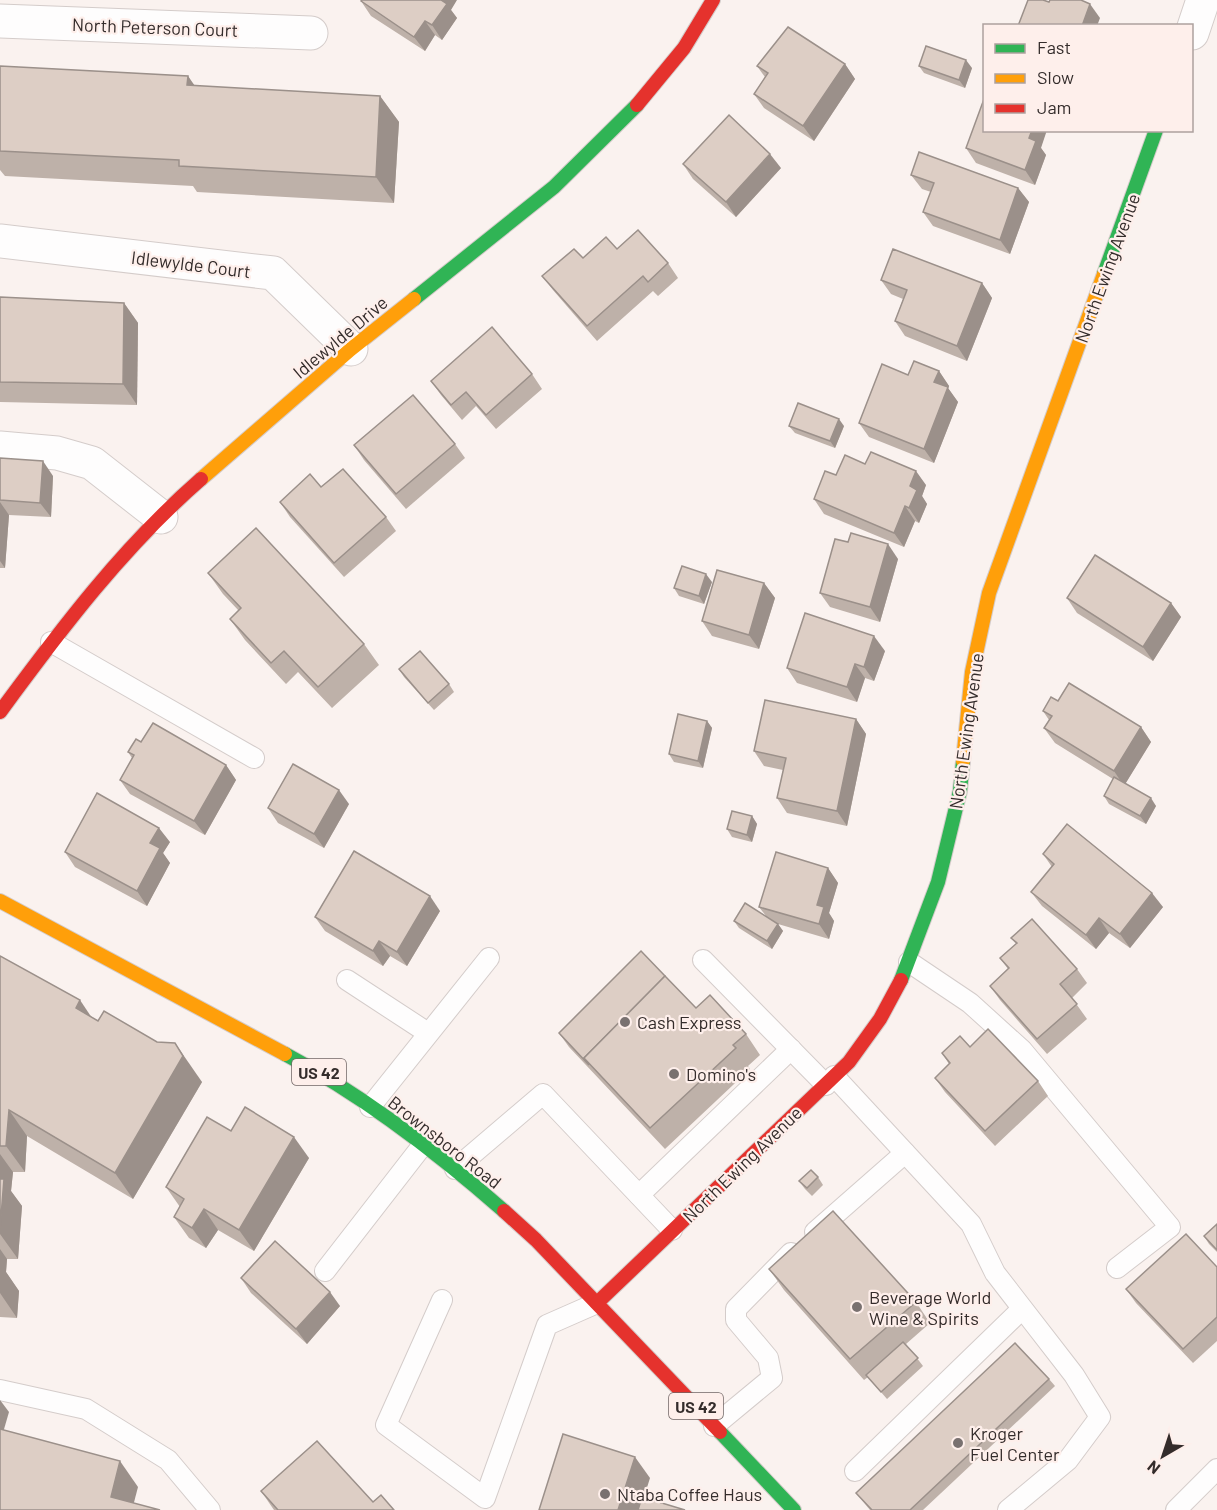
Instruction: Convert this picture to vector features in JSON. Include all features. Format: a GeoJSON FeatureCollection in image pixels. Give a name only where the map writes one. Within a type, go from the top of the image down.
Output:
{"type":"FeatureCollection","features":[{"type":"Feature","properties":{"kind":"street","name":"Idlewylde Drive"},"geometry":{"type":"LineString","coordinates":[[0,712],[51,642],[140,536],[351,349],[554,187],[624,120],[684,48],[713,0]]}},
{"type":"Feature","properties":{"kind":"street"},"geometry":{"type":"LineString","coordinates":[[1193,28],[1203,0]]}},
{"type":"Feature","properties":{"kind":"street","name":"North Peterson Court"},"geometry":{"type":"LineString","coordinates":[[0,21],[311,33]]}},
{"type":"Feature","properties":{"kind":"street","name":"North Ewing Avenue"},"geometry":{"type":"LineString","coordinates":[[597,1303],[849,1062],[880,1019],[909,962],[938,882],[960,791],[972,672],[989,593],[1155,132]]}},
{"type":"Feature","properties":{"kind":"street","name":"Idlewylde Court"},"geometry":{"type":"LineString","coordinates":[[0,241],[273,273],[351,349]]}},
{"type":"Feature","properties":{"kind":"street"},"geometry":{"type":"LineString","coordinates":[[0,448],[57,453],[92,463],[161,516]]}},
{"type":"Feature","properties":{"kind":"street","name":"Brownsboro Road"},"geometry":{"type":"LineString","coordinates":[[0,901],[327,1076],[455,1169],[536,1240],[794,1510]]}},
{"type":"Feature","properties":{"kind":"lane"},"geometry":{"type":"LineString","coordinates":[[51,642],[254,758]]}},
{"type":"Feature","properties":{"kind":"lane"},"geometry":{"type":"LineString","coordinates":[[370,1107],[489,958]]}},
{"type":"Feature","properties":{"kind":"lane"},"geometry":{"type":"LineString","coordinates":[[703,960],[791,1049],[830,1080],[905,1153],[971,1224],[995,1273],[1074,1374],[1100,1417],[1068,1460],[1008,1510]]}},
{"type":"Feature","properties":{"kind":"lane"},"geometry":{"type":"LineString","coordinates":[[909,962],[970,1003],[1022,1050],[1170,1227],[1117,1268]]}},
{"type":"Feature","properties":{"kind":"lane"},"geometry":{"type":"LineString","coordinates":[[347,980],[428,1033]]}},
{"type":"Feature","properties":{"kind":"lane"},"geometry":{"type":"LineString","coordinates":[[639,1195],[791,1049]]}},
{"type":"Feature","properties":{"kind":"lane"},"geometry":{"type":"LineString","coordinates":[[455,1169],[543,1094],[672,1230]]}},
{"type":"Feature","properties":{"kind":"lane"},"geometry":{"type":"LineString","coordinates":[[325,1271],[422,1146]]}},
{"type":"Feature","properties":{"kind":"lane"},"geometry":{"type":"LineString","coordinates":[[714,1426],[772,1377],[768,1358],[736,1320],[736,1309],[774,1267],[905,1153]]}},
{"type":"Feature","properties":{"kind":"lane"},"geometry":{"type":"LineString","coordinates":[[442,1300],[386,1425],[486,1504],[547,1325],[597,1303]]}},
{"type":"Feature","properties":{"kind":"lane"},"geometry":{"type":"LineString","coordinates":[[855,1472],[1022,1309]]}},
{"type":"Feature","properties":{"kind":"lane"},"geometry":{"type":"LineString","coordinates":[[0,1390],[86,1409],[168,1460],[210,1510]]}},
{"type":"Feature","properties":{"kind":"lane"},"geometry":{"type":"LineString","coordinates":[[1176,1510],[1217,1469]]}},
{"type":"Feature","properties":{"kind":"building"},"geometry":{"type":"Polygon","coordinates":[[[362,0],[441,0],[447,4],[432,25],[425,21],[414,37],[362,0]]]}},
{"type":"Feature","properties":{"kind":"building"},"geometry":{"type":"Polygon","coordinates":[[[1028,0],[1049,2],[1050,0],[1081,0],[1090,4],[1083,24],[1019,24],[1028,0]]]}},
{"type":"Feature","properties":{"kind":"building"},"geometry":{"type":"Polygon","coordinates":[[[788,27],[845,64],[803,126],[754,94],[768,73],[757,66],[788,27]]]}},
{"type":"Feature","properties":{"kind":"building"},"geometry":{"type":"Polygon","coordinates":[[[926,46],[966,60],[959,80],[919,66],[926,46]]]}},
{"type":"Feature","properties":{"kind":"building"},"geometry":{"type":"Polygon","coordinates":[[[0,66],[188,76],[187,85],[380,96],[376,177],[179,166],[179,160],[0,151],[0,66]]]}},
{"type":"Feature","properties":{"kind":"building"},"geometry":{"type":"Polygon","coordinates":[[[983,102],[983,132],[1031,132],[1029,138],[1036,141],[1025,170],[966,148],[983,102]]]}},
{"type":"Feature","properties":{"kind":"building"},"geometry":{"type":"Polygon","coordinates":[[[729,115],[770,154],[726,202],[683,164],[729,115]]]}},
{"type":"Feature","properties":{"kind":"building"},"geometry":{"type":"Polygon","coordinates":[[[919,152],[1018,188],[1000,240],[923,212],[934,183],[911,175],[919,152]]]}},
{"type":"Feature","properties":{"kind":"building"},"geometry":{"type":"Polygon","coordinates":[[[638,230],[668,263],[648,282],[643,276],[587,326],[542,276],[574,249],[583,258],[606,237],[617,249],[638,230]]]}},
{"type":"Feature","properties":{"kind":"building"},"geometry":{"type":"Polygon","coordinates":[[[893,249],[982,283],[957,346],[895,321],[907,290],[881,280],[893,249]]]}},
{"type":"Feature","properties":{"kind":"building"},"geometry":{"type":"Polygon","coordinates":[[[0,297],[124,303],[123,384],[0,382],[0,297]]]}},
{"type":"Feature","properties":{"kind":"building"},"geometry":{"type":"Polygon","coordinates":[[[492,327],[532,374],[486,415],[466,392],[451,405],[431,381],[492,327]]]}},
{"type":"Feature","properties":{"kind":"building"},"geometry":{"type":"Polygon","coordinates":[[[914,361],[939,371],[934,382],[948,387],[924,449],[859,423],[882,364],[908,375],[914,361]]]}},
{"type":"Feature","properties":{"kind":"building"},"geometry":{"type":"Polygon","coordinates":[[[413,395],[455,444],[396,494],[354,445],[413,395]]]}},
{"type":"Feature","properties":{"kind":"building"},"geometry":{"type":"Polygon","coordinates":[[[798,403],[839,419],[830,441],[789,426],[798,403]]]}},
{"type":"Feature","properties":{"kind":"building"},"geometry":{"type":"Polygon","coordinates":[[[871,452],[916,471],[910,486],[917,490],[909,508],[905,506],[894,533],[814,499],[825,471],[836,475],[845,455],[865,464],[871,452]]]}},
{"type":"Feature","properties":{"kind":"building"},"geometry":{"type":"Polygon","coordinates":[[[0,458],[43,461],[40,503],[0,500],[0,458]]]}},
{"type":"Feature","properties":{"kind":"building"},"geometry":{"type":"Polygon","coordinates":[[[343,469],[386,517],[334,563],[280,502],[310,474],[321,487],[343,469]]]}},
{"type":"Feature","properties":{"kind":"building"},"geometry":{"type":"Polygon","coordinates":[[[256,528],[364,644],[318,687],[284,651],[271,663],[230,619],[241,608],[208,573],[256,528]]]}},
{"type":"Feature","properties":{"kind":"building"},"geometry":{"type":"Polygon","coordinates":[[[851,533],[888,544],[870,607],[820,593],[835,539],[848,542],[851,533]]]}},
{"type":"Feature","properties":{"kind":"building"},"geometry":{"type":"Polygon","coordinates":[[[1095,555],[1171,603],[1143,647],[1067,598],[1095,555]]]}},
{"type":"Feature","properties":{"kind":"building"},"geometry":{"type":"Polygon","coordinates":[[[682,566],[706,574],[699,596],[674,588],[682,566]]]}},
{"type":"Feature","properties":{"kind":"building"},"geometry":{"type":"Polygon","coordinates":[[[717,570],[764,583],[749,635],[702,621],[717,570]]]}},
{"type":"Feature","properties":{"kind":"building"},"geometry":{"type":"Polygon","coordinates":[[[805,613],[874,636],[864,667],[855,664],[847,687],[787,668],[805,613]]]}},
{"type":"Feature","properties":{"kind":"building"},"geometry":{"type":"Polygon","coordinates":[[[420,651],[449,684],[428,703],[399,669],[420,651]]]}},
{"type":"Feature","properties":{"kind":"building"},"geometry":{"type":"Polygon","coordinates":[[[1069,683],[1141,727],[1114,771],[1044,728],[1052,716],[1043,711],[1051,697],[1058,701],[1069,683]]]}},
{"type":"Feature","properties":{"kind":"building"},"geometry":{"type":"Polygon","coordinates":[[[765,700],[856,719],[837,811],[777,798],[786,758],[754,751],[765,700]]]}},
{"type":"Feature","properties":{"kind":"building"},"geometry":{"type":"Polygon","coordinates":[[[678,714],[707,721],[698,761],[669,754],[678,714]]]}},
{"type":"Feature","properties":{"kind":"building"},"geometry":{"type":"Polygon","coordinates":[[[153,723],[226,765],[194,821],[120,780],[134,755],[128,752],[136,739],[141,742],[153,723]]]}},
{"type":"Feature","properties":{"kind":"building"},"geometry":{"type":"Polygon","coordinates":[[[293,764],[339,790],[314,834],[268,808],[293,764]]]}},
{"type":"Feature","properties":{"kind":"building"},"geometry":{"type":"Polygon","coordinates":[[[1114,777],[1151,798],[1140,816],[1104,796],[1114,777]]]}},
{"type":"Feature","properties":{"kind":"building"},"geometry":{"type":"Polygon","coordinates":[[[97,793],[159,828],[150,843],[160,848],[137,891],[65,852],[97,793]]]}},
{"type":"Feature","properties":{"kind":"building"},"geometry":{"type":"Polygon","coordinates":[[[732,811],[752,816],[747,835],[727,829],[732,811]]]}},
{"type":"Feature","properties":{"kind":"building"},"geometry":{"type":"Polygon","coordinates":[[[1067,824],[1152,893],[1120,934],[1099,918],[1086,935],[1031,892],[1054,864],[1043,854],[1067,824]]]}},
{"type":"Feature","properties":{"kind":"building"},"geometry":{"type":"Polygon","coordinates":[[[354,851],[430,896],[397,952],[379,941],[373,951],[315,917],[354,851]]]}},
{"type":"Feature","properties":{"kind":"building"},"geometry":{"type":"Polygon","coordinates":[[[776,852],[828,868],[817,905],[824,907],[819,924],[759,907],[776,852]]]}},
{"type":"Feature","properties":{"kind":"building"},"geometry":{"type":"Polygon","coordinates":[[[745,903],[778,924],[767,941],[734,921],[745,903]]]}},
{"type":"Feature","properties":{"kind":"building"},"geometry":{"type":"Polygon","coordinates":[[[1032,919],[1077,969],[1060,984],[1077,1004],[1037,1039],[990,986],[1009,968],[1000,958],[1017,943],[1011,938],[1032,919]]]}},
{"type":"Feature","properties":{"kind":"building"},"geometry":{"type":"Polygon","coordinates":[[[641,951],[665,976],[584,1058],[589,1065],[559,1033],[641,951]]]}},
{"type":"Feature","properties":{"kind":"building"},"geometry":{"type":"Polygon","coordinates":[[[0,956],[80,1000],[76,1008],[98,1021],[104,1011],[157,1042],[175,1043],[183,1056],[115,1173],[9,1110],[6,1146],[0,1146],[0,956]]]}},
{"type":"Feature","properties":{"kind":"building","name":"Domino's"},"geometry":{"type":"Polygon","coordinates":[[[665,976],[696,1008],[710,995],[746,1034],[733,1045],[736,1048],[650,1128],[584,1058],[665,976]]]}},
{"type":"Feature","properties":{"kind":"building"},"geometry":{"type":"Polygon","coordinates":[[[988,1029],[1038,1081],[985,1131],[935,1078],[950,1063],[942,1053],[960,1036],[970,1047],[988,1029]]]}},
{"type":"Feature","properties":{"kind":"building"},"geometry":{"type":"Polygon","coordinates":[[[245,1107],[294,1137],[239,1230],[204,1209],[192,1228],[174,1217],[184,1199],[166,1187],[207,1117],[231,1131],[245,1107]]]}},
{"type":"Feature","properties":{"kind":"building"},"geometry":{"type":"Polygon","coordinates":[[[811,1170],[818,1177],[807,1188],[799,1181],[811,1170]]]}},
{"type":"Feature","properties":{"kind":"building"},"geometry":{"type":"Polygon","coordinates":[[[0,1179],[4,1179],[0,1229],[0,1179]]]}},
{"type":"Feature","properties":{"kind":"building","name":"Beverage World Wine & Spirits"},"geometry":{"type":"Polygon","coordinates":[[[833,1211],[916,1302],[850,1359],[769,1269],[833,1211]]]}},
{"type":"Feature","properties":{"kind":"building"},"geometry":{"type":"Polygon","coordinates":[[[1217,1224],[1217,1250],[1204,1236],[1217,1224]]]}},
{"type":"Feature","properties":{"kind":"building"},"geometry":{"type":"Polygon","coordinates":[[[1186,1234],[1217,1267],[1217,1317],[1183,1349],[1126,1289],[1186,1234]]]}},
{"type":"Feature","properties":{"kind":"building"},"geometry":{"type":"Polygon","coordinates":[[[275,1241],[330,1292],[296,1329],[241,1278],[275,1241]]]}},
{"type":"Feature","properties":{"kind":"building"},"geometry":{"type":"Polygon","coordinates":[[[903,1342],[918,1358],[881,1392],[866,1375],[903,1342]]]}},
{"type":"Feature","properties":{"kind":"building","name":"Kroger Fuel Center"},"geometry":{"type":"Polygon","coordinates":[[[1015,1343],[1049,1379],[910,1510],[872,1510],[856,1493],[1015,1343]]]}},
{"type":"Feature","properties":{"kind":"building"},"geometry":{"type":"Polygon","coordinates":[[[0,1429],[120,1461],[111,1497],[160,1510],[0,1510],[0,1429]]]}},
{"type":"Feature","properties":{"kind":"building"},"geometry":{"type":"Polygon","coordinates":[[[563,1434],[635,1457],[618,1510],[539,1510],[563,1434]]]}},
{"type":"Feature","properties":{"kind":"building"},"geometry":{"type":"Polygon","coordinates":[[[317,1441],[373,1502],[381,1495],[394,1510],[278,1510],[261,1491],[317,1441]]]}},
{"type":"Feature","properties":{"kind":"building"},"geometry":{"type":"Polygon","coordinates":[[[642,1497],[685,1510],[638,1510],[642,1497]]]}},
{"type":"Feature","properties":{"kind":"traffic: fast"},"geometry":{"type":"LineString","coordinates":[[414,299],[554,187],[637,105]]}},
{"type":"Feature","properties":{"kind":"traffic: fast"},"geometry":{"type":"LineString","coordinates":[[1104,274],[1155,132]]}},
{"type":"Feature","properties":{"kind":"traffic: fast"},"geometry":{"type":"LineString","coordinates":[[901,980],[938,882],[960,791],[963,761]]}},
{"type":"Feature","properties":{"kind":"traffic: fast"},"geometry":{"type":"LineString","coordinates":[[285,1054],[343,1088],[399,1126],[453,1167],[504,1211]]}},
{"type":"Feature","properties":{"kind":"traffic: fast"},"geometry":{"type":"LineString","coordinates":[[720,1432],[794,1510]]}},
{"type":"Feature","properties":{"kind":"traffic: slow"},"geometry":{"type":"LineString","coordinates":[[963,761],[972,672],[989,593],[1104,274]]}},
{"type":"Feature","properties":{"kind":"traffic: slow"},"geometry":{"type":"LineString","coordinates":[[201,479],[351,349],[414,299]]}},
{"type":"Feature","properties":{"kind":"traffic: slow"},"geometry":{"type":"LineString","coordinates":[[0,901],[285,1054]]}},
{"type":"Feature","properties":{"kind":"traffic: jam"},"geometry":{"type":"LineString","coordinates":[[637,105],[684,48],[713,0]]}},
{"type":"Feature","properties":{"kind":"traffic: jam"},"geometry":{"type":"LineString","coordinates":[[0,712],[46,650],[119,561],[145,532],[201,479]]}},
{"type":"Feature","properties":{"kind":"traffic: jam"},"geometry":{"type":"LineString","coordinates":[[597,1303],[849,1062],[880,1019],[901,980]]}},
{"type":"Feature","properties":{"kind":"traffic: jam"},"geometry":{"type":"LineString","coordinates":[[504,1211],[536,1240],[720,1432]]}},
{"type":"Feature","properties":{"kind":"place","name":"Cash Express"},"geometry":{"type":"Point","coordinates":[625,1022]}},
{"type":"Feature","properties":{"kind":"place","name":"Domino's"},"geometry":{"type":"Point","coordinates":[674,1074]}},
{"type":"Feature","properties":{"kind":"place","name":"Beverage World Wine & Spirits"},"geometry":{"type":"Point","coordinates":[857,1307]}},
{"type":"Feature","properties":{"kind":"place","name":"Kroger Fuel Center"},"geometry":{"type":"Point","coordinates":[958,1443]}},
{"type":"Feature","properties":{"kind":"place","name":"Ntaba Coffee Haus"},"geometry":{"type":"Point","coordinates":[605,1494]}}]}
